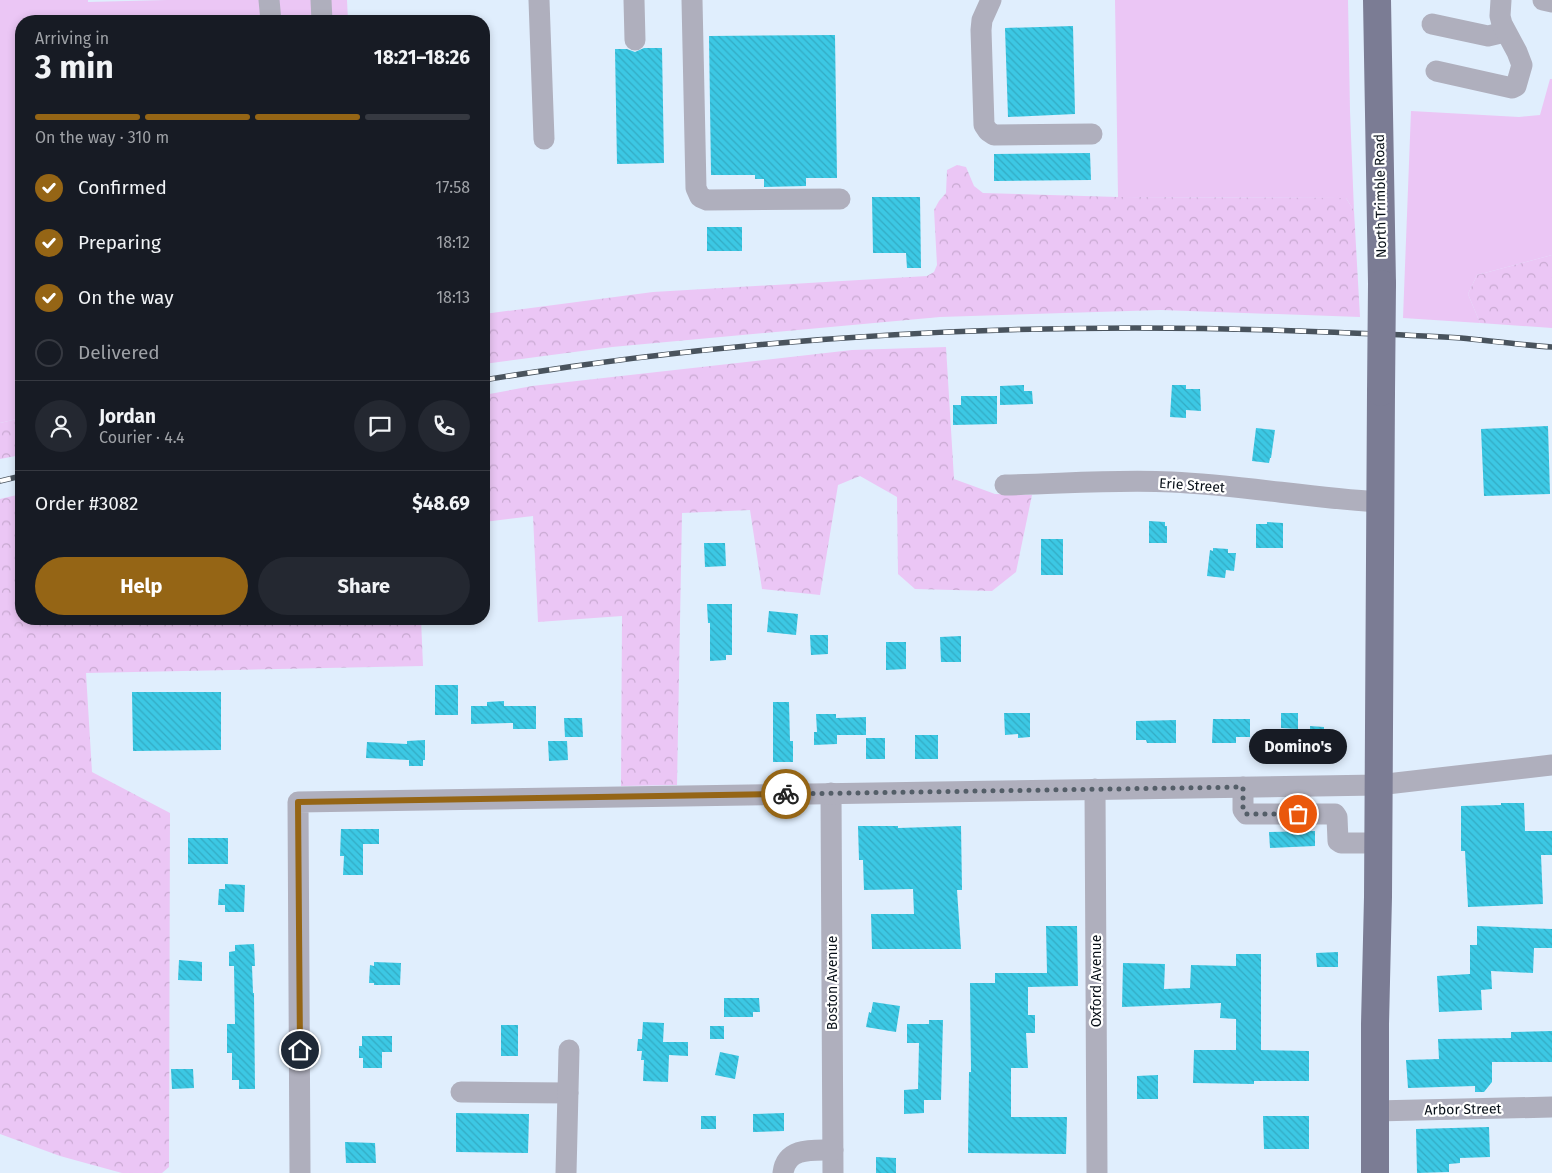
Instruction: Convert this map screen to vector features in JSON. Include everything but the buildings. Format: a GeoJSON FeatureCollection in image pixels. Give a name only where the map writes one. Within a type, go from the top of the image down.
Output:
{"type":"FeatureCollection","features":[{"type":"Feature","properties":{"kind":"main road","name":"North Trimble Road"},"geometry":{"type":"LineString","coordinates":[[1374,1173],[1379,843],[1379,502],[1382,284],[1377,0]]}},
{"type":"Feature","properties":{"kind":"street"},"geometry":{"type":"LineString","coordinates":[[269,0],[270,15]]}},
{"type":"Feature","properties":{"kind":"street"},"geometry":{"type":"LineString","coordinates":[[321,0],[322,15]]}},
{"type":"Feature","properties":{"kind":"street"},"geometry":{"type":"LineString","coordinates":[[538,0],[544,139]]}},
{"type":"Feature","properties":{"kind":"street"},"geometry":{"type":"LineString","coordinates":[[634,0],[635,40]]}},
{"type":"Feature","properties":{"kind":"street"},"geometry":{"type":"LineString","coordinates":[[692,0],[696,188],[700,197],[707,200],[840,199]]}},
{"type":"Feature","properties":{"kind":"street"},"geometry":{"type":"LineString","coordinates":[[991,0],[982,20],[981,30],[984,125],[988,131],[994,136],[1092,134]]}},
{"type":"Feature","properties":{"kind":"street"},"geometry":{"type":"LineString","coordinates":[[1436,71],[1512,88],[1516,86],[1522,65],[1517,52],[1505,32],[1500,16],[1501,0]]}},
{"type":"Feature","properties":{"kind":"street"},"geometry":{"type":"LineString","coordinates":[[1543,0],[1552,2]]}},
{"type":"Feature","properties":{"kind":"street"},"geometry":{"type":"LineString","coordinates":[[1432,24],[1488,36],[1505,32]]}},
{"type":"Feature","properties":{"kind":"street","name":"Erie Street"},"geometry":{"type":"LineString","coordinates":[[1004,485],[1117,481],[1171,482],[1379,502]]}},
{"type":"Feature","properties":{"kind":"street"},"geometry":{"type":"LineString","coordinates":[[300,1173],[298,802],[1378,785],[1552,766]]}},
{"type":"Feature","properties":{"kind":"street"},"geometry":{"type":"LineString","coordinates":[[1243,787],[1243,810],[1246,814],[1336,814],[1338,839],[1341,843],[1379,843]]}},
{"type":"Feature","properties":{"kind":"street","name":"Oxford Avenue"},"geometry":{"type":"LineString","coordinates":[[1095,789],[1097,1173]]}},
{"type":"Feature","properties":{"kind":"street","name":"Boston Avenue"},"geometry":{"type":"LineString","coordinates":[[832,793],[833,1173]]}},
{"type":"Feature","properties":{"kind":"street"},"geometry":{"type":"LineString","coordinates":[[566,1173],[569,1050]]}},
{"type":"Feature","properties":{"kind":"street"},"geometry":{"type":"LineString","coordinates":[[461,1092],[568,1093]]}},
{"type":"Feature","properties":{"kind":"street","name":"Arbor Street"},"geometry":{"type":"LineString","coordinates":[[1374,1111],[1552,1107]]}},
{"type":"Feature","properties":{"kind":"street"},"geometry":{"type":"LineString","coordinates":[[782,1173],[785,1163],[791,1155],[800,1151],[833,1150]]}},
{"type":"Feature","properties":{"kind":"green space"},"geometry":{"type":"Polygon","coordinates":[[[0,0],[88,0],[88,2],[347,0],[348,15],[15,15],[15,419],[0,423],[0,0]]]}},
{"type":"Feature","properties":{"kind":"green space"},"geometry":{"type":"Polygon","coordinates":[[[1115,0],[1348,0],[1354,211],[1346,198],[1118,197],[1115,0]]]}},
{"type":"Feature","properties":{"kind":"green space"},"geometry":{"type":"Polygon","coordinates":[[[1550,79],[1552,79],[1552,255],[1477,275],[1468,294],[1480,323],[1403,318],[1411,111],[1519,117],[1540,115],[1550,79]]]}},
{"type":"Feature","properties":{"kind":"green space"},"geometry":{"type":"Polygon","coordinates":[[[957,165],[966,167],[974,186],[983,193],[1118,197],[1346,198],[1354,211],[1360,317],[1161,310],[940,317],[612,347],[490,363],[490,313],[653,292],[927,276],[934,272],[937,265],[934,210],[946,193],[947,170],[957,165]]]}},
{"type":"Feature","properties":{"kind":"green space"},"geometry":{"type":"Polygon","coordinates":[[[1552,255],[1552,328],[1480,323],[1468,294],[1477,275],[1552,255]]]}},
{"type":"Feature","properties":{"kind":"green space"},"geometry":{"type":"Polygon","coordinates":[[[946,347],[954,479],[995,494],[1032,495],[1016,572],[992,591],[915,589],[898,574],[897,497],[860,476],[838,485],[820,595],[762,589],[750,510],[682,513],[677,785],[621,786],[622,616],[538,622],[533,516],[490,521],[490,394],[532,386],[852,350],[946,347]]]}},
{"type":"Feature","properties":{"kind":"green space"},"geometry":{"type":"Polygon","coordinates":[[[15,419],[15,456],[0,459],[0,423],[15,419]]]}},
{"type":"Feature","properties":{"kind":"green space"},"geometry":{"type":"Polygon","coordinates":[[[15,495],[15,625],[421,625],[423,666],[86,673],[92,772],[170,813],[169,1167],[162,1173],[122,1173],[60,1156],[0,1134],[0,499],[15,495]]]}},
{"type":"Feature","properties":{"kind":"railway"},"geometry":{"type":"LineString","coordinates":[[490,379],[588,364],[693,351],[798,341],[1009,330],[1115,328],[1326,332],[1461,338],[1552,347]]}},
{"type":"Feature","properties":{"kind":"railway"},"geometry":{"type":"LineString","coordinates":[[0,481],[15,477]]}},
{"type":"Feature","properties":{"kind":"way so far"},"geometry":{"type":"LineString","coordinates":[[786,794],[1243,787],[1243,810],[1246,814],[1298,814]]}},
{"type":"Feature","properties":{"kind":"place","name":"Domino's"},"geometry":{"type":"Point","coordinates":[1298,814]}},
{"type":"Feature","properties":{"kind":"route"},"geometry":{"type":"LineString","coordinates":[[300,1050],[298,802],[786,794]]}}]}
